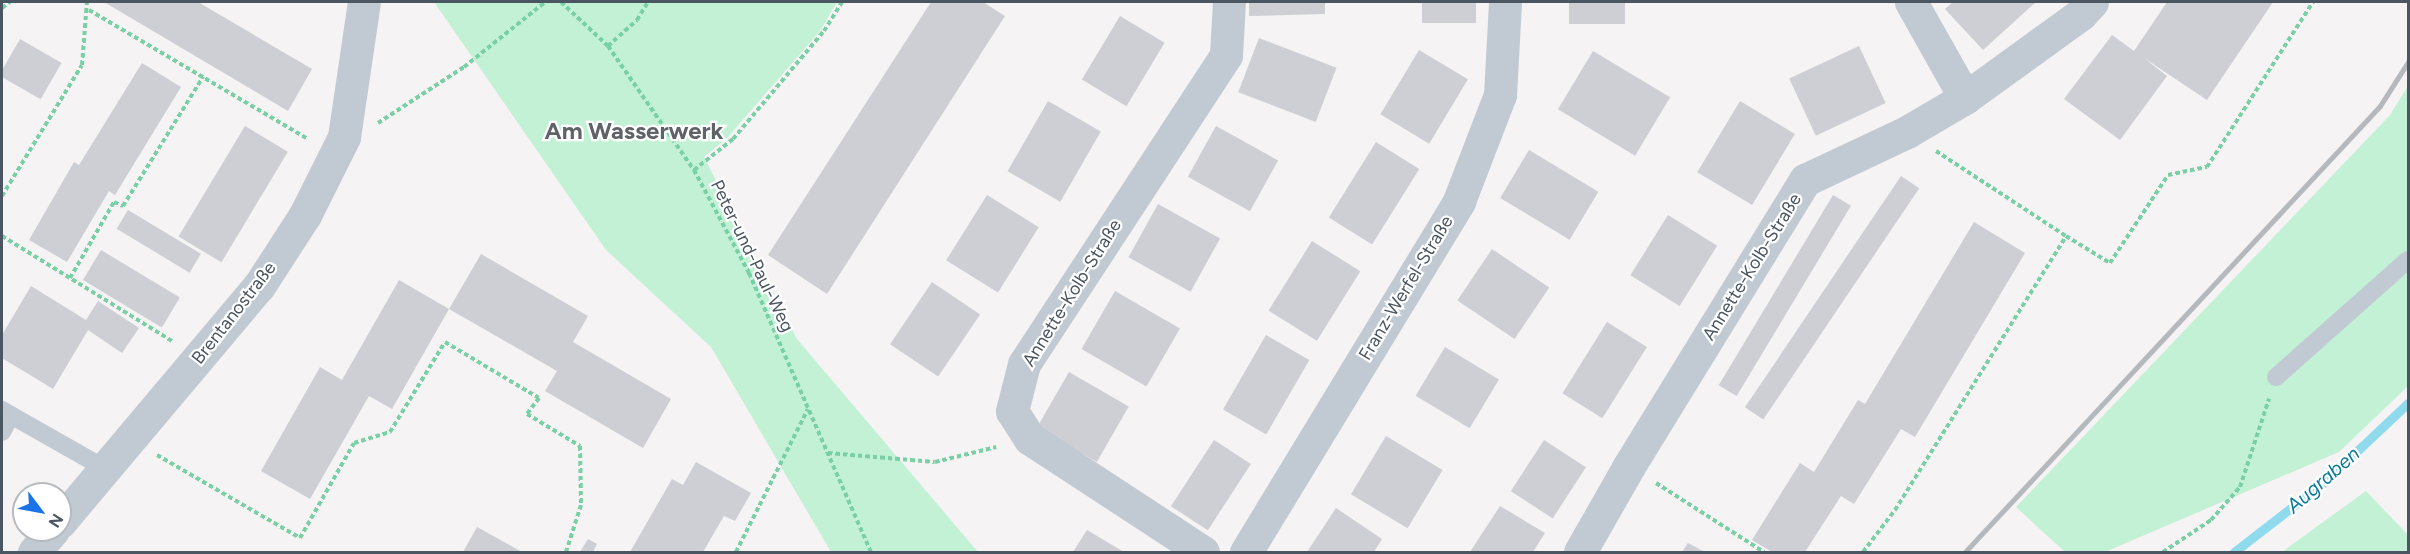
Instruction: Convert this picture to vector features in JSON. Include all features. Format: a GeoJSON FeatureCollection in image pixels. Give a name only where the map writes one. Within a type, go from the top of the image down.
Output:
{"type":"FeatureCollection","features":[{"type":"Feature","properties":{"kind":"street","name":"Brentanostraße"},"geometry":{"type":"LineString","coordinates":[[72,508],[260,286],[305,215],[339,145],[364,2]]}},
{"type":"Feature","properties":{"kind":"street","name":"Annette-Kolb-Straße"},"geometry":{"type":"LineString","coordinates":[[1203,552],[1030,439],[1012,411],[1024,364],[1226,55],[1229,2]]}},
{"type":"Feature","properties":{"kind":"street","name":"Franz-Werfel-Straße"},"geometry":{"type":"LineString","coordinates":[[1246,552],[1459,201],[1500,95],[1505,2]]}},
{"type":"Feature","properties":{"kind":"street"},"geometry":{"type":"LineString","coordinates":[[1911,2],[1965,98]]}},
{"type":"Feature","properties":{"kind":"street","name":"Annette-Kolb-Straße"},"geometry":{"type":"LineString","coordinates":[[1580,552],[1629,466],[1805,180],[1907,132],[1965,98],[2081,14],[2092,2]]}},
{"type":"Feature","properties":{"kind":"lane"},"geometry":{"type":"LineString","coordinates":[[2276,377],[2409,260]]}},
{"type":"Feature","properties":{"kind":"lane"},"geometry":{"type":"LineString","coordinates":[[2,432],[6,412],[106,469]]}},
{"type":"Feature","properties":{"kind":"path"},"geometry":{"type":"LineString","coordinates":[[2,8],[10,2]]}},
{"type":"Feature","properties":{"kind":"path"},"geometry":{"type":"LineString","coordinates":[[2,196],[82,65],[89,10],[87,2]]}},
{"type":"Feature","properties":{"kind":"path"},"geometry":{"type":"LineString","coordinates":[[89,10],[203,77],[339,145],[373,127],[464,67],[545,2]]}},
{"type":"Feature","properties":{"kind":"path","name":"Peter-und-Paul-Weg"},"geometry":{"type":"LineString","coordinates":[[561,2],[608,46],[694,170],[749,273],[871,552]]}},
{"type":"Feature","properties":{"kind":"path"},"geometry":{"type":"LineString","coordinates":[[608,46],[637,20],[648,2]]}},
{"type":"Feature","properties":{"kind":"path"},"geometry":{"type":"LineString","coordinates":[[694,170],[733,140],[824,31],[842,2]]}},
{"type":"Feature","properties":{"kind":"path"},"geometry":{"type":"LineString","coordinates":[[1907,132],[2110,263],[2168,175],[2207,167],[2313,2]]}},
{"type":"Feature","properties":{"kind":"path"},"geometry":{"type":"LineString","coordinates":[[70,278],[114,202],[123,206],[203,77]]}},
{"type":"Feature","properties":{"kind":"path"},"geometry":{"type":"LineString","coordinates":[[2,236],[199,358]]}},
{"type":"Feature","properties":{"kind":"path"},"geometry":{"type":"LineString","coordinates":[[1863,552],[1895,510],[2066,236]]}},
{"type":"Feature","properties":{"kind":"path"},"geometry":{"type":"LineString","coordinates":[[130,439],[300,538],[354,443],[390,432],[445,342],[539,398],[526,414],[580,446],[581,505],[566,552]]}},
{"type":"Feature","properties":{"kind":"path"},"geometry":{"type":"LineString","coordinates":[[2163,552],[2211,520],[2240,487],[2276,377]]}},
{"type":"Feature","properties":{"kind":"path"},"geometry":{"type":"LineString","coordinates":[[736,552],[808,409]]}},
{"type":"Feature","properties":{"kind":"path"},"geometry":{"type":"LineString","coordinates":[[828,453],[934,462],[1030,439]]}},
{"type":"Feature","properties":{"kind":"path"},"geometry":{"type":"LineString","coordinates":[[1629,466],[1764,552]]}},
{"type":"Feature","properties":{"kind":"green space"},"geometry":{"type":"Polygon","coordinates":[[[434,2],[837,2],[820,31],[727,138],[704,157],[797,339],[978,552],[831,552],[711,347],[606,250],[434,2]]]}},
{"type":"Feature","properties":{"kind":"green space"},"geometry":{"type":"Polygon","coordinates":[[[2408,86],[2408,386],[2339,452],[2105,552],[2065,552],[2016,507],[2390,115],[2408,86]]]}},
{"type":"Feature","properties":{"kind":"green space"},"geometry":{"type":"Polygon","coordinates":[[[2366,491],[2408,535],[2408,552],[2282,552],[2366,491]]]}},
{"type":"Feature","properties":{"kind":"building"},"geometry":{"type":"Polygon","coordinates":[[[104,2],[198,2],[312,69],[288,111],[104,2]]]}},
{"type":"Feature","properties":{"kind":"building"},"geometry":{"type":"Polygon","coordinates":[[[931,2],[983,2],[1005,16],[827,294],[768,255],[931,2]]]}},
{"type":"Feature","properties":{"kind":"building"},"geometry":{"type":"Polygon","coordinates":[[[1249,2],[1325,2],[1325,14],[1249,16],[1249,2]]]}},
{"type":"Feature","properties":{"kind":"building"},"geometry":{"type":"Polygon","coordinates":[[[1422,2],[1476,2],[1476,23],[1422,23],[1422,2]]]}},
{"type":"Feature","properties":{"kind":"building"},"geometry":{"type":"Polygon","coordinates":[[[1569,2],[1625,2],[1625,24],[1569,24],[1569,2]]]}},
{"type":"Feature","properties":{"kind":"building"},"geometry":{"type":"Polygon","coordinates":[[[1953,2],[2036,2],[1983,50],[1945,9],[1953,2]]]}},
{"type":"Feature","properties":{"kind":"building"},"geometry":{"type":"Polygon","coordinates":[[[2167,2],[2273,2],[2207,100],[2144,58],[2167,76],[2120,140],[2064,99],[2112,35],[2134,51],[2167,2]]]}},
{"type":"Feature","properties":{"kind":"building"},"geometry":{"type":"Polygon","coordinates":[[[1120,16],[1165,43],[1126,106],[1082,79],[1120,16]]]}},
{"type":"Feature","properties":{"kind":"building"},"geometry":{"type":"Polygon","coordinates":[[[1259,38],[1336,68],[1316,122],[1238,92],[1259,38]]]}},
{"type":"Feature","properties":{"kind":"building"},"geometry":{"type":"Polygon","coordinates":[[[20,39],[62,63],[41,99],[2,77],[2,70],[20,39]]]}},
{"type":"Feature","properties":{"kind":"building"},"geometry":{"type":"Polygon","coordinates":[[[1859,46],[1886,103],[1816,136],[1789,79],[1859,46]]]}},
{"type":"Feature","properties":{"kind":"building"},"geometry":{"type":"Polygon","coordinates":[[[1419,50],[1468,79],[1429,144],[1380,114],[1419,50]]]}},
{"type":"Feature","properties":{"kind":"building"},"geometry":{"type":"Polygon","coordinates":[[[1593,51],[1670,97],[1635,156],[1558,109],[1593,51]]]}},
{"type":"Feature","properties":{"kind":"building"},"geometry":{"type":"Polygon","coordinates":[[[142,63],[181,87],[115,195],[109,191],[67,262],[29,240],[74,162],[79,165],[142,63]]]}},
{"type":"Feature","properties":{"kind":"building"},"geometry":{"type":"Polygon","coordinates":[[[1048,101],[1101,132],[1060,202],[1008,171],[1048,101]]]}},
{"type":"Feature","properties":{"kind":"building"},"geometry":{"type":"Polygon","coordinates":[[[1740,101],[1795,134],[1752,205],[1697,172],[1740,101]]]}},
{"type":"Feature","properties":{"kind":"building"},"geometry":{"type":"Polygon","coordinates":[[[245,126],[288,152],[221,262],[179,237],[245,126]]]}},
{"type":"Feature","properties":{"kind":"building"},"geometry":{"type":"Polygon","coordinates":[[[1216,126],[1278,160],[1250,211],[1188,177],[1216,126]]]}},
{"type":"Feature","properties":{"kind":"building"},"geometry":{"type":"Polygon","coordinates":[[[1376,142],[1419,169],[1372,245],[1329,217],[1376,142]]]}},
{"type":"Feature","properties":{"kind":"building"},"geometry":{"type":"Polygon","coordinates":[[[1529,150],[1598,192],[1570,240],[1500,198],[1529,150]]]}},
{"type":"Feature","properties":{"kind":"building"},"geometry":{"type":"Polygon","coordinates":[[[1901,176],[1919,188],[1763,420],[1745,407],[1901,176]]]}},
{"type":"Feature","properties":{"kind":"building"},"geometry":{"type":"Polygon","coordinates":[[[987,195],[1039,227],[998,293],[946,260],[987,195]]]}},
{"type":"Feature","properties":{"kind":"building"},"geometry":{"type":"Polygon","coordinates":[[[1833,195],[1851,206],[1737,396],[1719,385],[1833,195]]]}},
{"type":"Feature","properties":{"kind":"building"},"geometry":{"type":"Polygon","coordinates":[[[1158,204],[1220,238],[1191,292],[1128,257],[1158,204]]]}},
{"type":"Feature","properties":{"kind":"building"},"geometry":{"type":"Polygon","coordinates":[[[128,210],[201,254],[190,273],[117,229],[128,210]]]}},
{"type":"Feature","properties":{"kind":"building"},"geometry":{"type":"Polygon","coordinates":[[[1668,215],[1717,246],[1680,306],[1630,275],[1668,215]]]}},
{"type":"Feature","properties":{"kind":"building"},"geometry":{"type":"Polygon","coordinates":[[[1974,222],[2025,253],[1915,437],[1901,429],[1854,504],[1841,496],[1805,552],[1772,552],[1752,540],[1800,463],[1814,472],[1858,400],[1865,404],[1974,222]]]}},
{"type":"Feature","properties":{"kind":"building"},"geometry":{"type":"Polygon","coordinates":[[[1312,241],[1360,271],[1317,341],[1269,311],[1312,241]]]}},
{"type":"Feature","properties":{"kind":"building"},"geometry":{"type":"Polygon","coordinates":[[[1492,249],[1549,288],[1515,339],[1457,300],[1492,249]]]}},
{"type":"Feature","properties":{"kind":"building"},"geometry":{"type":"Polygon","coordinates":[[[101,250],[180,297],[162,327],[83,280],[101,250]]]}},
{"type":"Feature","properties":{"kind":"building"},"geometry":{"type":"Polygon","coordinates":[[[481,254],[588,316],[573,342],[671,399],[643,448],[545,391],[557,371],[449,309],[481,254]]]}},
{"type":"Feature","properties":{"kind":"building"},"geometry":{"type":"Polygon","coordinates":[[[399,280],[449,309],[392,409],[369,396],[310,499],[261,471],[320,367],[342,380],[399,280]]]}},
{"type":"Feature","properties":{"kind":"building"},"geometry":{"type":"Polygon","coordinates":[[[932,282],[980,314],[938,377],[890,344],[932,282]]]}},
{"type":"Feature","properties":{"kind":"building"},"geometry":{"type":"Polygon","coordinates":[[[31,286],[86,320],[98,301],[139,328],[122,353],[88,330],[53,389],[2,358],[2,335],[31,286]]]}},
{"type":"Feature","properties":{"kind":"building"},"geometry":{"type":"Polygon","coordinates":[[[1115,291],[1180,328],[1146,387],[1082,349],[1115,291]]]}},
{"type":"Feature","properties":{"kind":"building"},"geometry":{"type":"Polygon","coordinates":[[[1607,322],[1647,347],[1602,418],[1562,393],[1607,322]]]}},
{"type":"Feature","properties":{"kind":"building"},"geometry":{"type":"Polygon","coordinates":[[[1266,335],[1309,360],[1266,434],[1223,409],[1266,335]]]}},
{"type":"Feature","properties":{"kind":"building"},"geometry":{"type":"Polygon","coordinates":[[[1445,347],[1499,379],[1470,428],[1416,396],[1445,347]]]}},
{"type":"Feature","properties":{"kind":"building"},"geometry":{"type":"Polygon","coordinates":[[[1069,372],[1129,406],[1097,462],[1037,427],[1069,372]]]}},
{"type":"Feature","properties":{"kind":"building"},"geometry":{"type":"Polygon","coordinates":[[[1386,436],[1443,470],[1408,528],[1351,494],[1386,436]]]}},
{"type":"Feature","properties":{"kind":"building"},"geometry":{"type":"Polygon","coordinates":[[[1214,440],[1251,464],[1208,530],[1171,506],[1214,440]]]}},
{"type":"Feature","properties":{"kind":"building"},"geometry":{"type":"Polygon","coordinates":[[[1544,440],[1586,467],[1553,518],[1511,491],[1544,440]]]}},
{"type":"Feature","properties":{"kind":"building"},"geometry":{"type":"Polygon","coordinates":[[[696,462],[751,493],[735,521],[724,516],[703,552],[630,552],[672,479],[683,485],[696,462]]]}},
{"type":"Feature","properties":{"kind":"building"},"geometry":{"type":"Polygon","coordinates":[[[1500,506],[1545,533],[1533,552],[1470,552],[1500,506]]]}},
{"type":"Feature","properties":{"kind":"building"},"geometry":{"type":"Polygon","coordinates":[[[1336,508],[1382,539],[1374,552],[1307,552],[1336,508]]]}},
{"type":"Feature","properties":{"kind":"building"},"geometry":{"type":"Polygon","coordinates":[[[477,527],[522,552],[463,552],[477,527]]]}},
{"type":"Feature","properties":{"kind":"building"},"geometry":{"type":"Polygon","coordinates":[[[1087,530],[1124,552],[1073,552],[1087,530]]]}},
{"type":"Feature","properties":{"kind":"building"},"geometry":{"type":"Polygon","coordinates":[[[588,539],[597,544],[593,552],[580,552],[588,539]]]}},
{"type":"Feature","properties":{"kind":"building"},"geometry":{"type":"Polygon","coordinates":[[[1688,543],[1705,552],[1682,552],[1688,543]]]}},
{"type":"Feature","properties":{"kind":"waterway","name":"Augraben"},"geometry":{"type":"LineString","coordinates":[[2234,552],[2323,483],[2408,403]]}},
{"type":"Feature","properties":{"kind":"railway"},"geometry":{"type":"LineString","coordinates":[[1965,552],[2380,106],[2408,62]]}},
{"type":"Feature","properties":{"kind":"district","name":"Am Wasserwerk"},"geometry":{"type":"Point","coordinates":[634,131]}}]}
